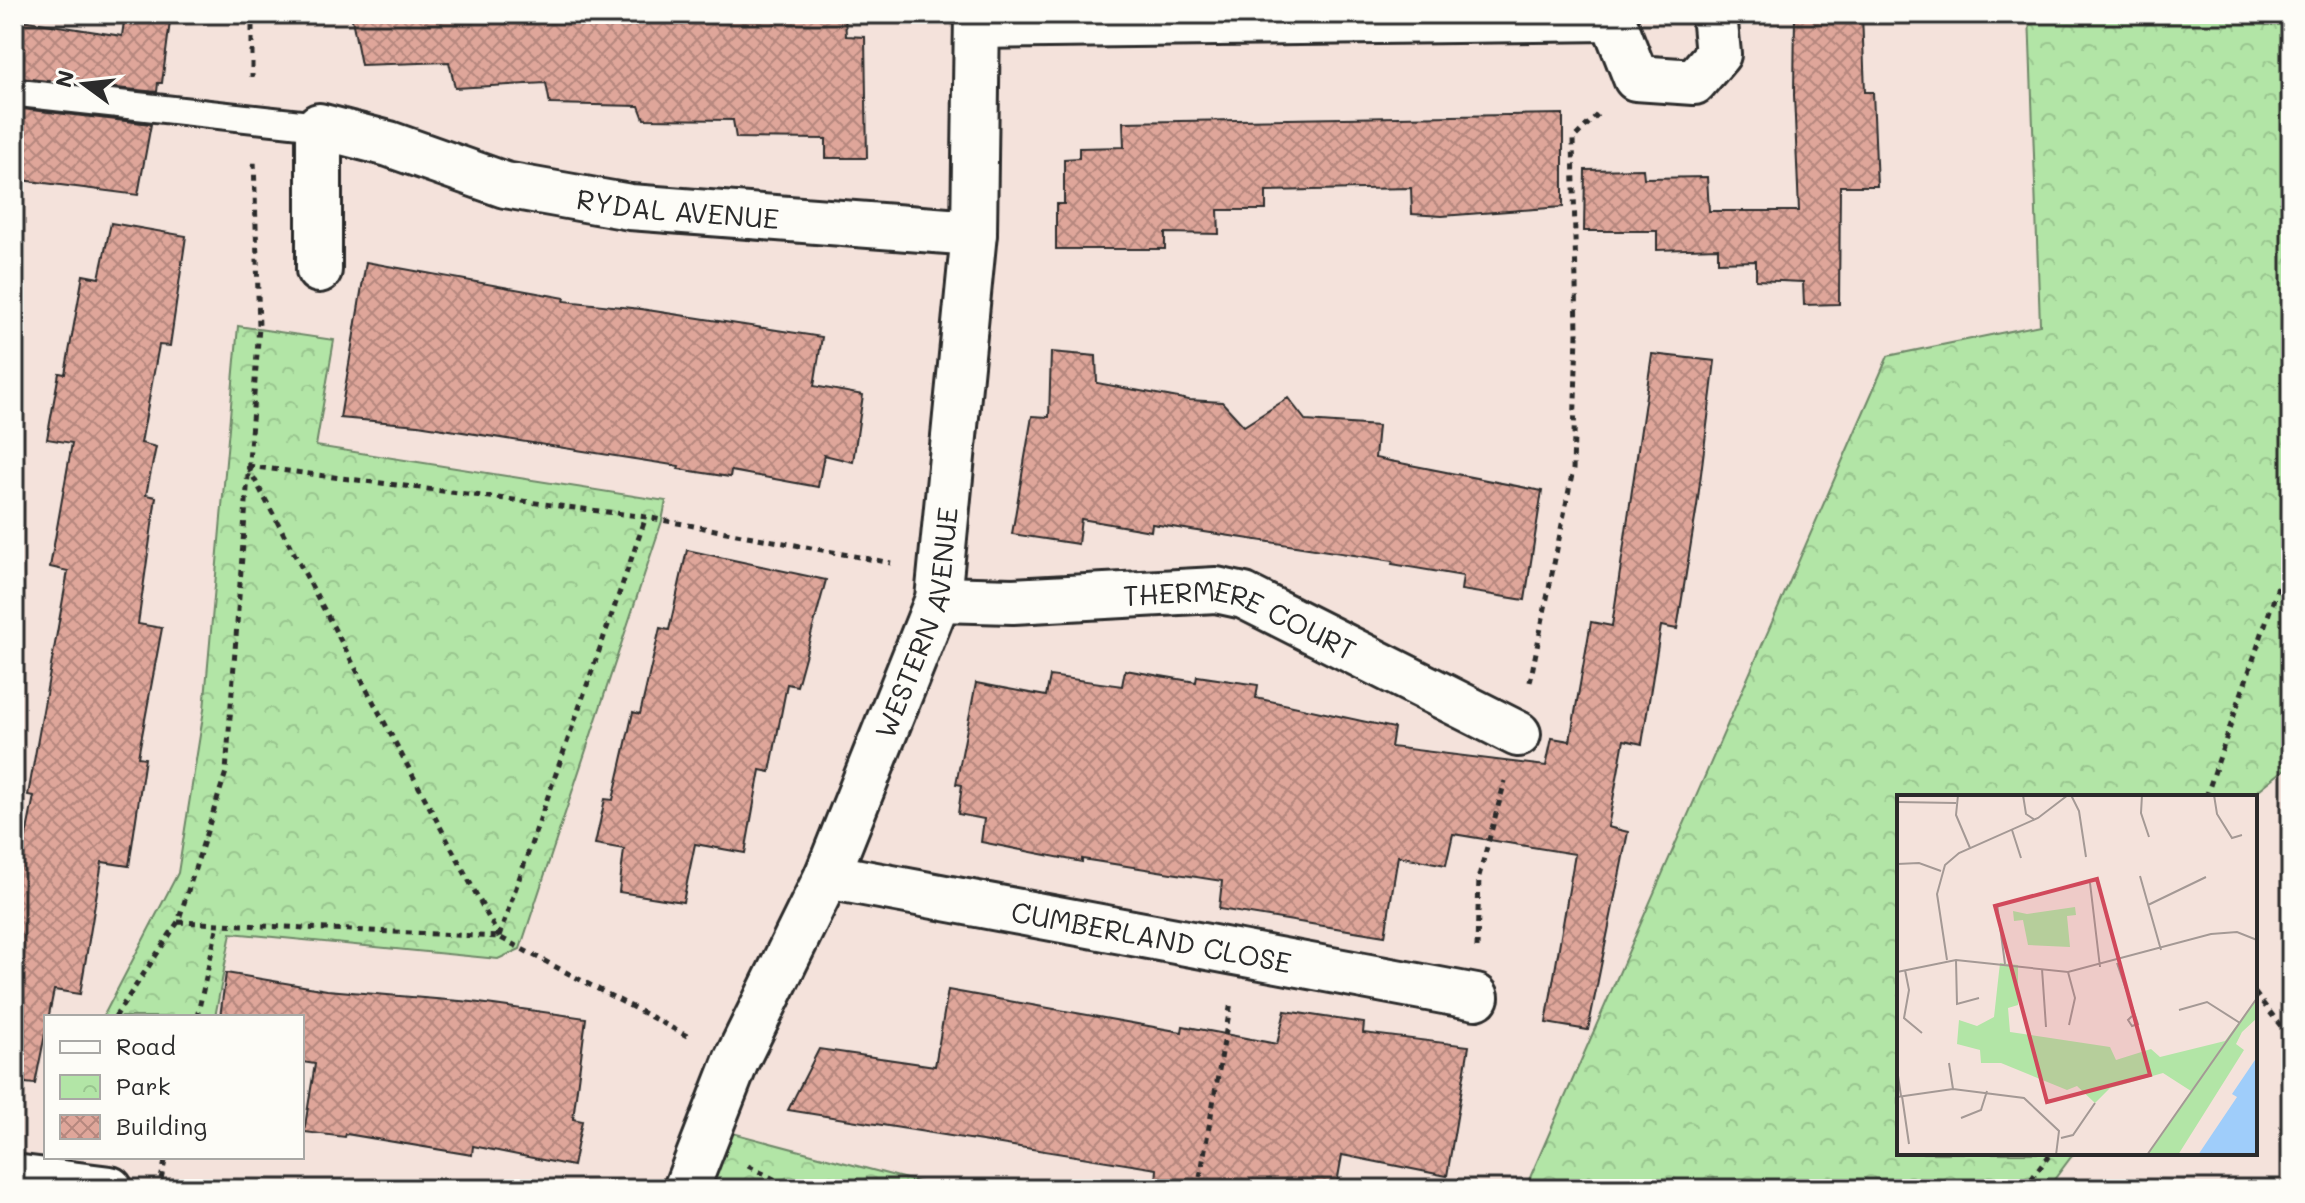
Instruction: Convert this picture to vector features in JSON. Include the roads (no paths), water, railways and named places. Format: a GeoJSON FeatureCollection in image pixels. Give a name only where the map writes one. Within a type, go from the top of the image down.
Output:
{"type":"FeatureCollection","features":[{"type":"Feature","properties":{"kind":"street"},"geometry":{"type":"LineString","coordinates":[[977,20],[1611,16],[1636,78],[1694,82],[1718,54],[1714,14]]}},
{"type":"Feature","properties":{"kind":"street","name":"WESTERN AVENUE"},"geometry":{"type":"LineString","coordinates":[[686,1189],[736,1061],[827,876],[938,599],[974,233],[977,20]]}},
{"type":"Feature","properties":{"kind":"street"},"geometry":{"type":"LineString","coordinates":[[319,126],[319,270]]}},
{"type":"Feature","properties":{"kind":"street","name":"RYDAL AVENUE"},"geometry":{"type":"LineString","coordinates":[[319,126],[389,144],[505,185],[630,207],[974,233]]}},
{"type":"Feature","properties":{"kind":"street","name":"THERMERE COURT"},"geometry":{"type":"LineString","coordinates":[[938,599],[1013,601],[1216,590],[1244,596],[1518,734]]}},
{"type":"Feature","properties":{"kind":"street","name":"CUMBERLAND CLOSE"},"geometry":{"type":"LineString","coordinates":[[827,876],[1476,997]]}},
{"type":"Feature","properties":{"kind":"street"},"geometry":{"type":"LineString","coordinates":[[14,1177],[110,1189]]}},
{"type":"Feature","properties":{"kind":"lane"},"geometry":{"type":"LineString","coordinates":[[19,93],[319,126]]}}]}
